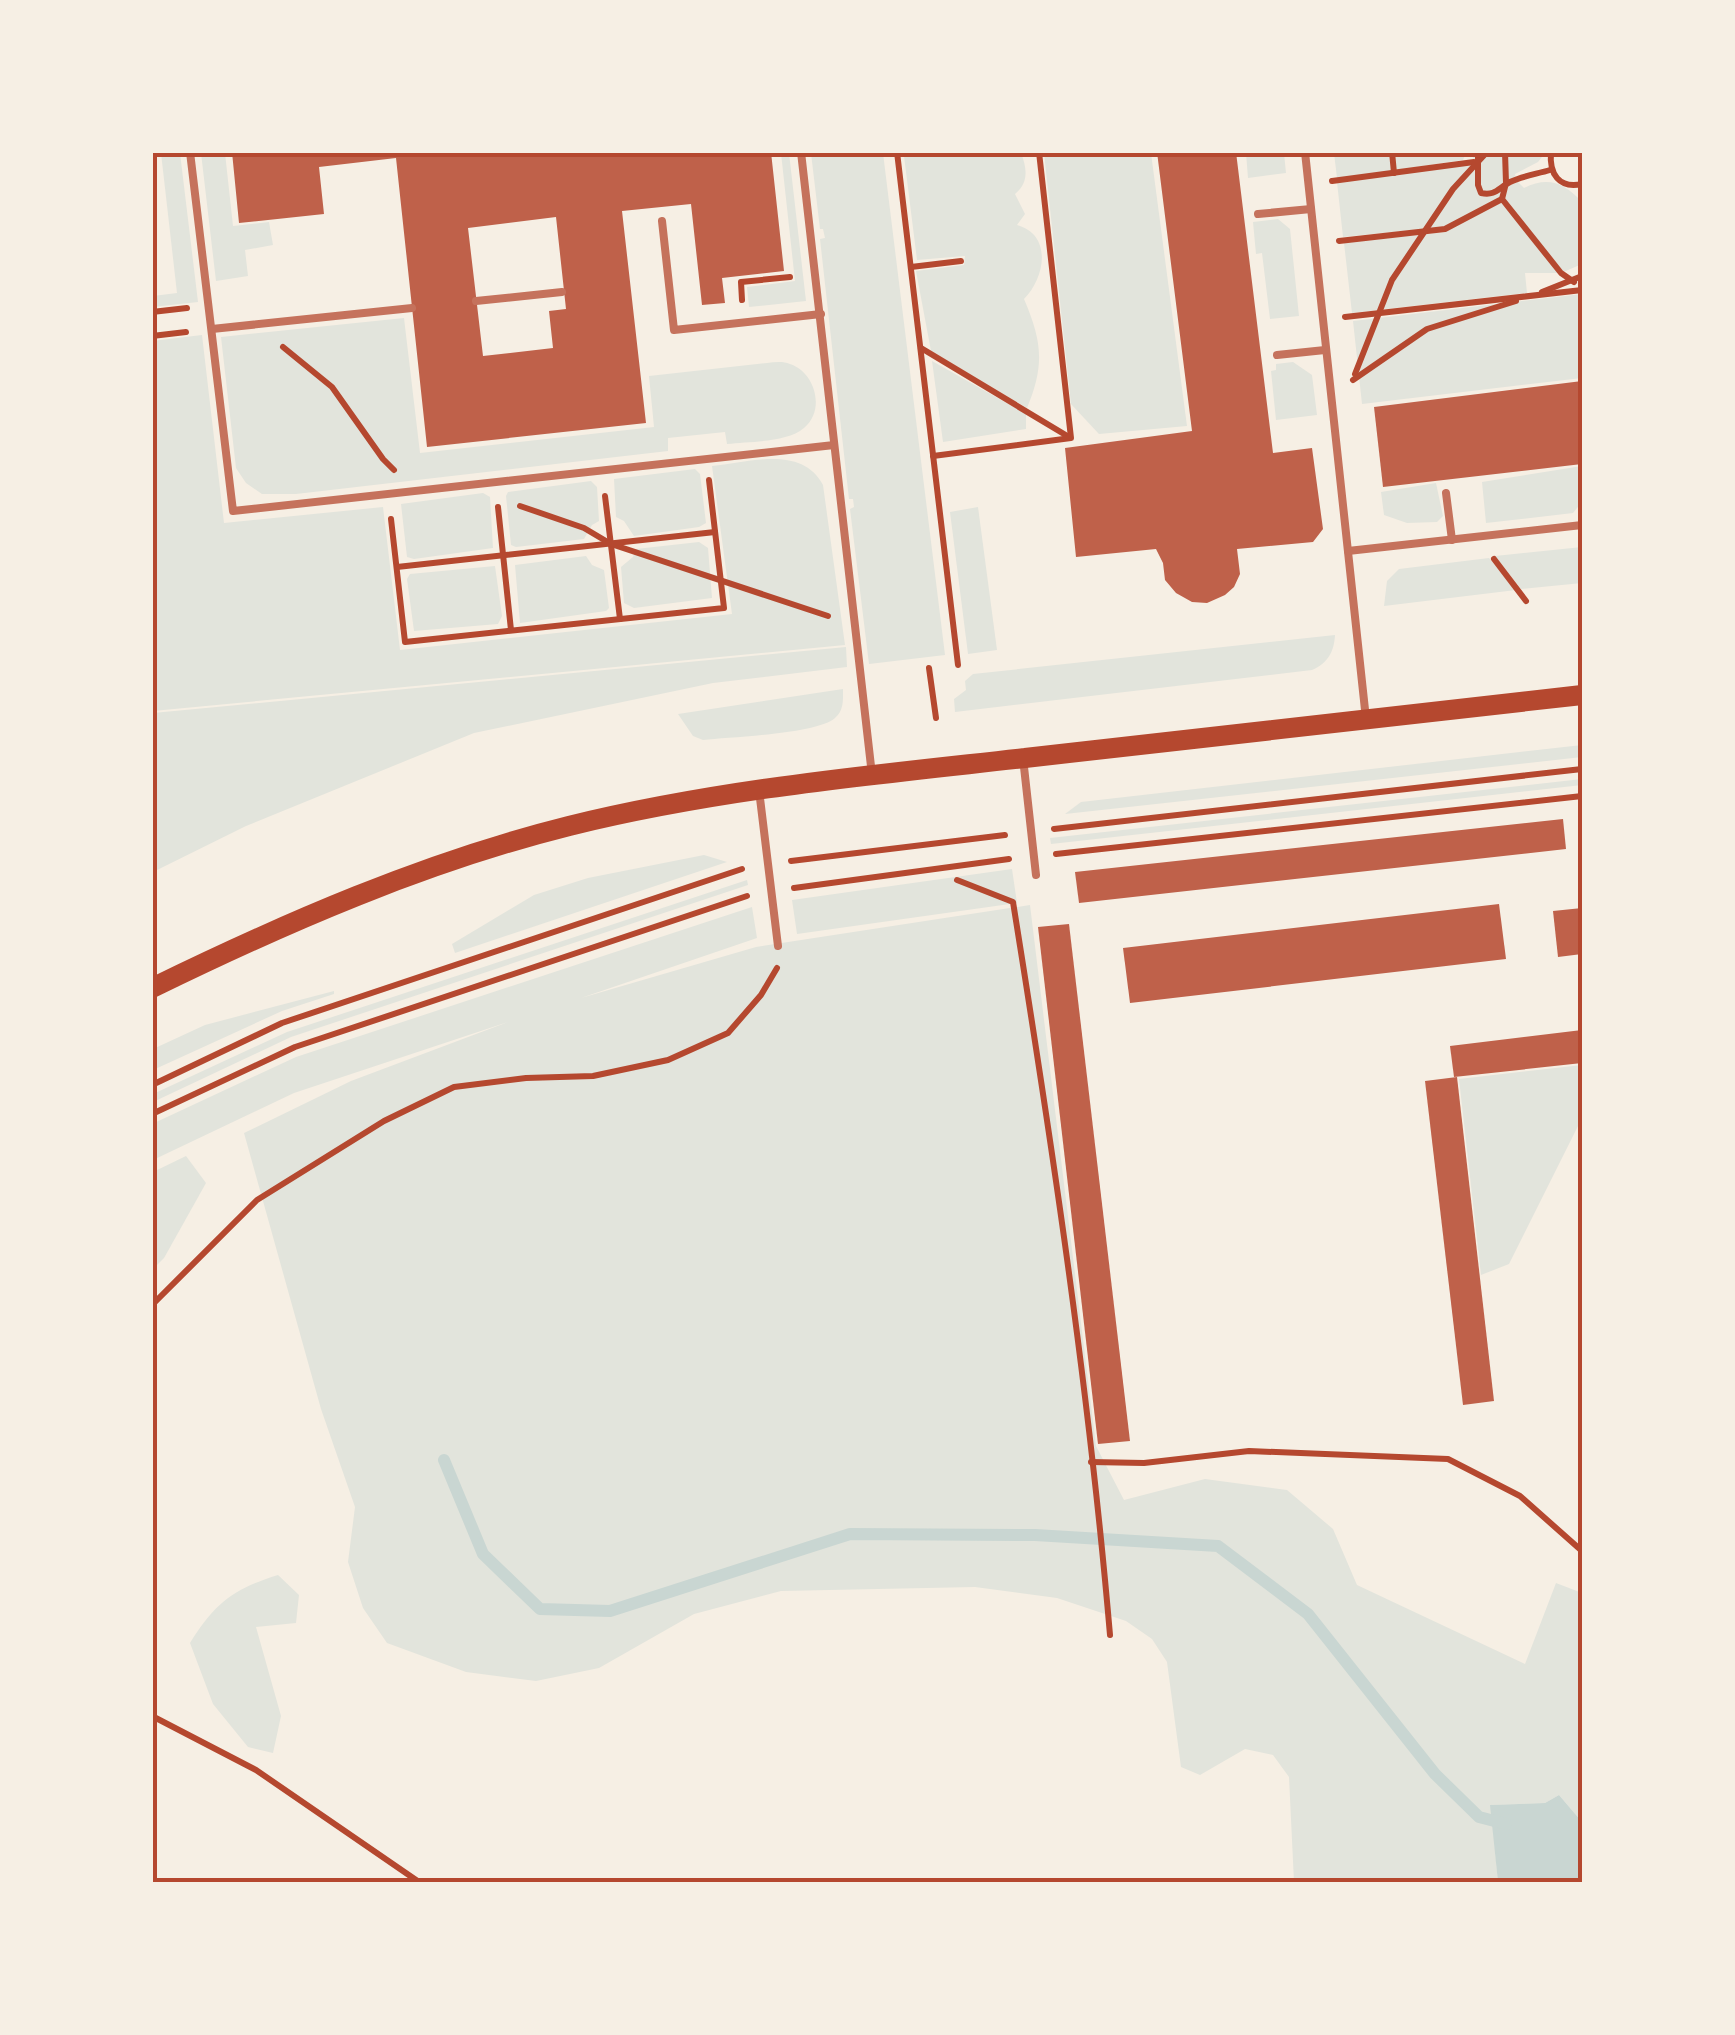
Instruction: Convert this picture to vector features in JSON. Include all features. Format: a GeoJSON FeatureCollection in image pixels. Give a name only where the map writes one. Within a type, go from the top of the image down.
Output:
{"type":"FeatureCollection","features":[{"type":"Feature","properties":{"kind":"main road"},"geometry":{"type":"LineString","coordinates":[[152,988],[298,920],[466,856],[568,826],[758,790],[872,775],[1582,695]]}},
{"type":"Feature","properties":{"kind":"lane"},"geometry":{"type":"LineString","coordinates":[[190,152],[234,511],[834,445]]}},
{"type":"Feature","properties":{"kind":"lane"},"geometry":{"type":"LineString","coordinates":[[801,152],[872,775]]}},
{"type":"Feature","properties":{"kind":"lane"},"geometry":{"type":"LineString","coordinates":[[1305,152],[1366,719]]}},
{"type":"Feature","properties":{"kind":"lane"},"geometry":{"type":"LineString","coordinates":[[1258,214],[1310,209]]}},
{"type":"Feature","properties":{"kind":"lane"},"geometry":{"type":"LineString","coordinates":[[662,221],[674,330],[821,314]]}},
{"type":"Feature","properties":{"kind":"lane"},"geometry":{"type":"LineString","coordinates":[[476,301],[562,292]]}},
{"type":"Feature","properties":{"kind":"lane"},"geometry":{"type":"LineString","coordinates":[[212,329],[412,308]]}},
{"type":"Feature","properties":{"kind":"lane"},"geometry":{"type":"LineString","coordinates":[[1278,354],[1326,350]]}},
{"type":"Feature","properties":{"kind":"lane"},"geometry":{"type":"LineString","coordinates":[[1446,493],[1452,540]]}},
{"type":"Feature","properties":{"kind":"lane"},"geometry":{"type":"LineString","coordinates":[[1348,552],[1582,525]]}},
{"type":"Feature","properties":{"kind":"lane"},"geometry":{"type":"LineString","coordinates":[[1023,758],[1036,875]]}},
{"type":"Feature","properties":{"kind":"lane"},"geometry":{"type":"LineString","coordinates":[[758,790],[778,946]]}},
{"type":"Feature","properties":{"kind":"path"},"geometry":{"type":"LineString","coordinates":[[1039,152],[1070,438]]}},
{"type":"Feature","properties":{"kind":"path"},"geometry":{"type":"LineString","coordinates":[[1392,152],[1394,173]]}},
{"type":"Feature","properties":{"kind":"path"},"geometry":{"type":"LineString","coordinates":[[1478,152],[1481,193],[1490,195],[1506,183],[1550,170]]}},
{"type":"Feature","properties":{"kind":"path"},"geometry":{"type":"LineString","coordinates":[[1487,152],[1453,189],[1392,280],[1353,380],[1427,329],[1582,276]]}},
{"type":"Feature","properties":{"kind":"path"},"geometry":{"type":"LineString","coordinates":[[1338,241],[1444,229],[1502,199],[1505,152]]}},
{"type":"Feature","properties":{"kind":"path"},"geometry":{"type":"LineString","coordinates":[[1550,152],[1550,170],[1556,179],[1566,184],[1582,184]]}},
{"type":"Feature","properties":{"kind":"path"},"geometry":{"type":"LineString","coordinates":[[900,154],[958,665]]}},
{"type":"Feature","properties":{"kind":"path"},"geometry":{"type":"LineString","coordinates":[[1331,182],[1476,162]]}},
{"type":"Feature","properties":{"kind":"path"},"geometry":{"type":"LineString","coordinates":[[1502,199],[1550,260],[1582,290]]}},
{"type":"Feature","properties":{"kind":"path"},"geometry":{"type":"LineString","coordinates":[[745,322],[740,282],[791,277],[789,259]]}},
{"type":"Feature","properties":{"kind":"path"},"geometry":{"type":"LineString","coordinates":[[911,267],[960,261]]}},
{"type":"Feature","properties":{"kind":"path"},"geometry":{"type":"LineString","coordinates":[[1322,320],[1582,290]]}},
{"type":"Feature","properties":{"kind":"path"},"geometry":{"type":"LineString","coordinates":[[920,347],[1070,438]]}},
{"type":"Feature","properties":{"kind":"path"},"geometry":{"type":"LineString","coordinates":[[933,456],[1070,438]]}},
{"type":"Feature","properties":{"kind":"path"},"geometry":{"type":"LineString","coordinates":[[388,494],[405,642],[724,608],[706,459]]}},
{"type":"Feature","properties":{"kind":"path"},"geometry":{"type":"LineString","coordinates":[[602,471],[620,619]]}},
{"type":"Feature","properties":{"kind":"path"},"geometry":{"type":"LineString","coordinates":[[495,482],[512,630]]}},
{"type":"Feature","properties":{"kind":"path"},"geometry":{"type":"LineString","coordinates":[[396,567],[715,532]]}},
{"type":"Feature","properties":{"kind":"path"},"geometry":{"type":"LineString","coordinates":[[1490,554],[1526,601]]}},
{"type":"Feature","properties":{"kind":"path"},"geometry":{"type":"LineString","coordinates":[[930,668],[936,718]]}},
{"type":"Feature","properties":{"kind":"path"},"geometry":{"type":"LineString","coordinates":[[1053,829],[1582,769]]}},
{"type":"Feature","properties":{"kind":"path"},"geometry":{"type":"LineString","coordinates":[[1052,854],[1582,796]]}},
{"type":"Feature","properties":{"kind":"path"},"geometry":{"type":"LineString","coordinates":[[790,862],[1005,834]]}},
{"type":"Feature","properties":{"kind":"path"},"geometry":{"type":"LineString","coordinates":[[790,888],[1011,859]]}},
{"type":"Feature","properties":{"kind":"path"},"geometry":{"type":"LineString","coordinates":[[152,1085],[282,1023],[742,869]]}},
{"type":"Feature","properties":{"kind":"path"},"geometry":{"type":"LineString","coordinates":[[957,880],[1013,902],[1050,1138],[1110,1635]]}},
{"type":"Feature","properties":{"kind":"path"},"geometry":{"type":"LineString","coordinates":[[152,1114],[295,1047],[750,895]]}},
{"type":"Feature","properties":{"kind":"path"},"geometry":{"type":"LineString","coordinates":[[152,1305],[257,1200],[384,1121],[419,1104],[454,1088],[526,1078],[593,1076],[668,1060],[728,1032],[761,994],[777,968],[778,946]]}},
{"type":"Feature","properties":{"kind":"path"},"geometry":{"type":"LineString","coordinates":[[1091,1462],[1144,1463],[1248,1451],[1448,1459],[1520,1496],[1582,1550]]}},
{"type":"Feature","properties":{"kind":"path"},"geometry":{"type":"LineString","coordinates":[[152,1716],[256,1770],[419,1882]]}},
{"type":"Feature","properties":{"kind":"shaded area"},"geometry":{"type":"Polygon","coordinates":[[[161,153],[180,153],[198,302],[153,307],[153,296],[177,293],[161,153]]]}},
{"type":"Feature","properties":{"kind":"shaded area"},"geometry":{"type":"Polygon","coordinates":[[[201,153],[225,153],[233,226],[269,222],[273,245],[245,250],[248,276],[216,281],[201,153]]]}},
{"type":"Feature","properties":{"kind":"shaded area"},"geometry":{"type":"Polygon","coordinates":[[[781,153],[789,153],[806,301],[749,307],[747,287],[795,281],[781,153]]]}},
{"type":"Feature","properties":{"kind":"shaded area"},"geometry":{"type":"Polygon","coordinates":[[[811,153],[883,153],[945,655],[869,664],[850,509],[854,507],[853,499],[849,499],[820,239],[825,238],[820,229],[811,153]]]}},
{"type":"Feature","properties":{"kind":"shaded area"},"geometry":{"type":"Polygon","coordinates":[[[1021,153],[1026,175],[1015,194],[1025,214],[1017,225],[1036,238],[1042,258],[1037,280],[1024,299],[1039,353],[1037,379],[1027,408],[931,351],[916,271],[964,265],[965,256],[917,260],[904,156],[1021,153]]]}},
{"type":"Feature","properties":{"kind":"shaded area"},"geometry":{"type":"Polygon","coordinates":[[[1044,153],[1151,153],[1187,426],[1099,434],[1071,404],[1044,153]]]}},
{"type":"Feature","properties":{"kind":"shaded area"},"geometry":{"type":"Polygon","coordinates":[[[1246,153],[1284,153],[1286,173],[1248,178],[1246,153]]]}},
{"type":"Feature","properties":{"kind":"shaded area"},"geometry":{"type":"Polygon","coordinates":[[[1334,153],[1389,153],[1391,171],[1337,178],[1334,153]]]}},
{"type":"Feature","properties":{"kind":"shaded area"},"geometry":{"type":"Polygon","coordinates":[[[1394,153],[1466,153],[1463,160],[1396,170],[1394,153]]]}},
{"type":"Feature","properties":{"kind":"shaded area"},"geometry":{"type":"Polygon","coordinates":[[[1470,153],[1545,153],[1538,162],[1515,174],[1516,180],[1524,188],[1541,182],[1555,183],[1581,201],[1582,264],[1561,273],[1525,273],[1527,293],[1352,313],[1344,243],[1444,232],[1444,227],[1343,237],[1337,182],[1476,162],[1470,153]]]}},
{"type":"Feature","properties":{"kind":"shaded area"},"geometry":{"type":"Polygon","coordinates":[[[1278,219],[1290,229],[1299,316],[1270,319],[1262,253],[1256,254],[1253,222],[1278,219]]]}},
{"type":"Feature","properties":{"kind":"shaded area"},"geometry":{"type":"Polygon","coordinates":[[[1582,294],[1582,378],[1362,404],[1353,321],[1582,294]]]}},
{"type":"Feature","properties":{"kind":"shaded area"},"geometry":{"type":"Polygon","coordinates":[[[404,318],[420,453],[654,427],[649,376],[773,362],[790,364],[806,375],[815,392],[815,412],[796,433],[767,440],[727,444],[725,432],[668,438],[668,451],[296,494],[262,494],[246,483],[236,468],[221,337],[404,318]]]}},
{"type":"Feature","properties":{"kind":"shaded area"},"geometry":{"type":"Polygon","coordinates":[[[202,335],[224,523],[383,507],[400,650],[732,614],[712,466],[774,459],[802,465],[823,485],[845,645],[153,711],[152,341],[202,335]]]}},
{"type":"Feature","properties":{"kind":"shaded area"},"geometry":{"type":"Polygon","coordinates":[[[932,361],[1026,414],[1026,429],[943,442],[932,361]]]}},
{"type":"Feature","properties":{"kind":"shaded area"},"geometry":{"type":"Polygon","coordinates":[[[1293,362],[1312,375],[1317,415],[1276,420],[1271,371],[1276,370],[1276,364],[1293,362]]]}},
{"type":"Feature","properties":{"kind":"shaded area"},"geometry":{"type":"Polygon","coordinates":[[[1582,466],[1582,502],[1573,513],[1486,523],[1482,482],[1582,466]]]}},
{"type":"Feature","properties":{"kind":"shaded area"},"geometry":{"type":"Polygon","coordinates":[[[695,469],[700,474],[706,523],[634,536],[624,521],[616,517],[614,479],[695,469]]]}},
{"type":"Feature","properties":{"kind":"shaded area"},"geometry":{"type":"Polygon","coordinates":[[[591,481],[597,487],[599,521],[584,539],[511,545],[508,492],[591,481]]]}},
{"type":"Feature","properties":{"kind":"shaded area"},"geometry":{"type":"Polygon","coordinates":[[[1436,483],[1443,516],[1437,522],[1407,523],[1384,515],[1381,492],[1436,483]]]}},
{"type":"Feature","properties":{"kind":"shaded area"},"geometry":{"type":"Polygon","coordinates":[[[483,493],[490,497],[493,548],[407,557],[401,504],[483,493]]]}},
{"type":"Feature","properties":{"kind":"shaded area"},"geometry":{"type":"Polygon","coordinates":[[[978,507],[997,650],[968,654],[950,512],[978,507]]]}},
{"type":"Feature","properties":{"kind":"shaded area"},"geometry":{"type":"Polygon","coordinates":[[[699,542],[708,548],[712,598],[634,608],[624,603],[621,567],[636,549],[699,542]]]}},
{"type":"Feature","properties":{"kind":"shaded area"},"geometry":{"type":"Polygon","coordinates":[[[1582,547],[1582,583],[1521,589],[1495,556],[1582,547]]]}},
{"type":"Feature","properties":{"kind":"shaded area"},"geometry":{"type":"Polygon","coordinates":[[[586,556],[592,565],[604,570],[609,608],[520,623],[515,565],[586,556]]]}},
{"type":"Feature","properties":{"kind":"shaded area"},"geometry":{"type":"Polygon","coordinates":[[[1489,558],[1516,590],[1384,606],[1387,581],[1399,569],[1489,558]]]}},
{"type":"Feature","properties":{"kind":"shaded area"},"geometry":{"type":"Polygon","coordinates":[[[495,566],[502,616],[498,624],[414,631],[407,579],[410,574],[495,566]]]}},
{"type":"Feature","properties":{"kind":"shaded area"},"geometry":{"type":"Polygon","coordinates":[[[1335,635],[1329,656],[1312,670],[955,712],[954,699],[966,690],[965,681],[973,674],[1335,635]]]}},
{"type":"Feature","properties":{"kind":"shaded area"},"geometry":{"type":"Polygon","coordinates":[[[846,647],[847,667],[713,683],[474,733],[246,826],[153,872],[153,713],[846,647]]]}},
{"type":"Feature","properties":{"kind":"shaded area"},"geometry":{"type":"Polygon","coordinates":[[[843,689],[843,701],[835,718],[793,731],[703,740],[693,736],[678,714],[843,689]]]}},
{"type":"Feature","properties":{"kind":"shaded area"},"geometry":{"type":"Polygon","coordinates":[[[1582,745],[1582,757],[1065,814],[1081,802],[1582,745]]]}},
{"type":"Feature","properties":{"kind":"shaded area"},"geometry":{"type":"Polygon","coordinates":[[[1582,779],[1582,785],[1051,844],[1050,838],[1582,779]]]}},
{"type":"Feature","properties":{"kind":"shaded area"},"geometry":{"type":"Polygon","coordinates":[[[704,855],[727,862],[455,953],[452,944],[534,895],[588,878],[704,855]]]}},
{"type":"Feature","properties":{"kind":"shaded area"},"geometry":{"type":"Polygon","coordinates":[[[1012,869],[1017,903],[797,934],[792,900],[1012,869]]]}},
{"type":"Feature","properties":{"kind":"shaded area"},"geometry":{"type":"Polygon","coordinates":[[[747,880],[748,885],[291,1037],[153,1102],[153,1094],[287,1032],[747,880]]]}},
{"type":"Feature","properties":{"kind":"shaded area"},"geometry":{"type":"Polygon","coordinates":[[[1030,905],[1096,1446],[1124,1500],[1205,1479],[1287,1490],[1333,1529],[1357,1585],[1525,1664],[1556,1583],[1582,1593],[1582,1822],[1559,1795],[1545,1803],[1491,1805],[1498,1882],[1294,1882],[1289,1777],[1273,1755],[1245,1749],[1200,1775],[1181,1767],[1167,1662],[1152,1639],[1126,1621],[1057,1598],[975,1587],[781,1591],[694,1614],[599,1668],[536,1681],[466,1672],[387,1643],[363,1608],[348,1562],[355,1507],[321,1409],[244,1133],[351,1081],[508,1022],[294,1093],[153,1160],[152,1124],[296,1057],[752,907],[757,938],[581,998],[756,947],[1030,905]]]}},
{"type":"Feature","properties":{"kind":"shaded area"},"geometry":{"type":"Polygon","coordinates":[[[334,991],[153,1070],[153,1049],[205,1025],[334,991]]]}},
{"type":"Feature","properties":{"kind":"shaded area"},"geometry":{"type":"Polygon","coordinates":[[[1582,1065],[1582,1118],[1509,1264],[1481,1275],[1459,1079],[1582,1065]]]}},
{"type":"Feature","properties":{"kind":"shaded area"},"geometry":{"type":"Polygon","coordinates":[[[186,1156],[206,1183],[164,1258],[153,1269],[153,1172],[186,1156]]]}},
{"type":"Feature","properties":{"kind":"shaded area"},"geometry":{"type":"Polygon","coordinates":[[[278,1575],[299,1595],[296,1623],[256,1627],[281,1716],[273,1753],[248,1747],[213,1704],[190,1643],[227,1599],[278,1575]]]}},
{"type":"Feature","properties":{"kind":"shaded area"},"geometry":{"type":"Polygon","coordinates":[[[1559,1795],[1582,1822],[1582,1882],[1498,1882],[1490,1805],[1545,1803],[1559,1795]]]}},
{"type":"Feature","properties":{"kind":"building"},"geometry":{"type":"Polygon","coordinates":[[[232,152],[771,152],[784,271],[722,278],[725,303],[702,305],[691,204],[622,211],[646,423],[427,447],[396,158],[319,167],[324,214],[239,223],[232,152]],[[556,217],[468,228],[483,356],[553,348],[549,311],[566,309],[556,217]]]}},
{"type":"Feature","properties":{"kind":"building"},"geometry":{"type":"Polygon","coordinates":[[[1157,152],[1236,152],[1273,453],[1312,448],[1323,529],[1313,542],[1237,549],[1240,574],[1234,587],[1207,603],[1192,602],[1176,593],[1165,580],[1156,549],[1076,557],[1065,448],[1192,431],[1157,152]]]}},
{"type":"Feature","properties":{"kind":"building"},"geometry":{"type":"Polygon","coordinates":[[[1582,381],[1582,464],[1383,487],[1374,407],[1582,381]]]}},
{"type":"Feature","properties":{"kind":"building"},"geometry":{"type":"Polygon","coordinates":[[[1563,819],[1566,849],[1079,903],[1075,872],[1563,819]]]}},
{"type":"Feature","properties":{"kind":"building"},"geometry":{"type":"Polygon","coordinates":[[[1499,904],[1506,959],[1130,1003],[1123,948],[1499,904]]]}},
{"type":"Feature","properties":{"kind":"building"},"geometry":{"type":"Polygon","coordinates":[[[1582,908],[1582,954],[1558,957],[1553,911],[1582,908]]]}},
{"type":"Feature","properties":{"kind":"building"},"geometry":{"type":"Polygon","coordinates":[[[1069,924],[1130,1441],[1098,1444],[1038,927],[1069,924]]]}},
{"type":"Feature","properties":{"kind":"building"},"geometry":{"type":"Polygon","coordinates":[[[1582,1030],[1582,1063],[1454,1077],[1450,1046],[1582,1030]]]}},
{"type":"Feature","properties":{"kind":"building"},"geometry":{"type":"Polygon","coordinates":[[[1457,1077],[1494,1401],[1463,1405],[1425,1081],[1457,1077]]]}},
{"type":"Feature","properties":{"kind":"waterway"},"geometry":{"type":"LineString","coordinates":[[444,1460],[483,1554],[540,1609],[610,1611],[850,1534],[1035,1535],[1218,1546],[1308,1614],[1435,1774],[1479,1817],[1506,1824]]}}]}
